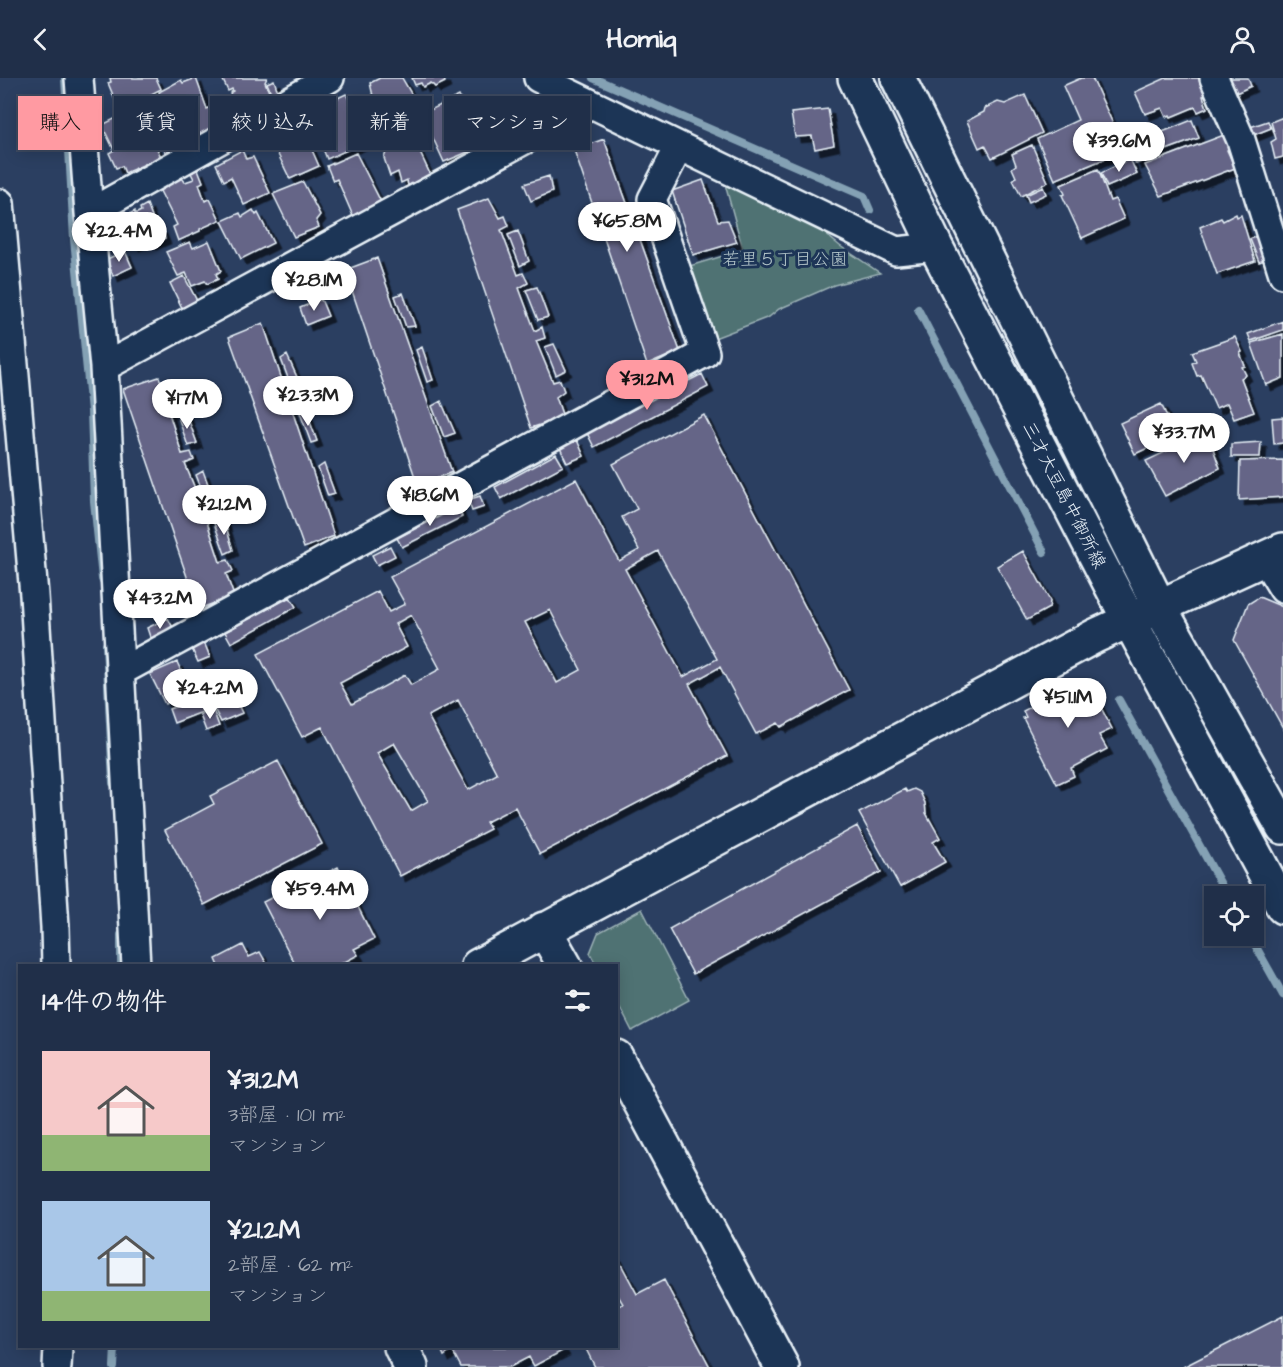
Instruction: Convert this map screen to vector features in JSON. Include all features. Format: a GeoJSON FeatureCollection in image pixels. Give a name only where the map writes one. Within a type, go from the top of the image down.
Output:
{"type":"FeatureCollection","features":[{"type":"Feature","properties":{"kind":"main road","name":"三才大豆島中御所線"},"geometry":{"type":"LineString","coordinates":[[855,78],[936,248],[1129,620],[1283,907]]}},
{"type":"Feature","properties":{"kind":"main road","name":"三才大豆島中御所線"},"geometry":{"type":"LineString","coordinates":[[898,78],[1159,606],[1283,827]]}},
{"type":"Feature","properties":{"kind":"main road"},"geometry":{"type":"LineString","coordinates":[[482,964],[1095,636],[1273,554]]}},
{"type":"Feature","properties":{"kind":"main road"},"geometry":{"type":"LineString","coordinates":[[544,929],[564,964]]}},
{"type":"Feature","properties":{"kind":"main road"},"geometry":{"type":"LineString","coordinates":[[618,1061],[782,1367]]}},
{"type":"Feature","properties":{"kind":"main road"},"geometry":{"type":"LineString","coordinates":[[402,1348],[411,1367]]}},
{"type":"Feature","properties":{"kind":"street"},"geometry":{"type":"LineString","coordinates":[[79,78],[104,368],[136,964]]}},
{"type":"Feature","properties":{"kind":"street"},"geometry":{"type":"LineString","coordinates":[[89,213],[330,78]]}},
{"type":"Feature","properties":{"kind":"street"},"geometry":{"type":"LineString","coordinates":[[538,78],[896,251],[936,248]]}},
{"type":"Feature","properties":{"kind":"street"},"geometry":{"type":"LineString","coordinates":[[1214,78],[1241,140],[1283,274]]}},
{"type":"Feature","properties":{"kind":"street"},"geometry":{"type":"LineString","coordinates":[[104,368],[591,104]]}},
{"type":"Feature","properties":{"kind":"street"},"geometry":{"type":"LineString","coordinates":[[120,672],[705,353],[652,199],[679,147]]}},
{"type":"Feature","properties":{"kind":"street"},"geometry":{"type":"LineString","coordinates":[[0,209],[34,595],[56,964]]}},
{"type":"Feature","properties":{"kind":"street"},"geometry":{"type":"LineString","coordinates":[[1273,554],[1283,589]]}},
{"type":"Feature","properties":{"kind":"street"},"geometry":{"type":"LineString","coordinates":[[57,1367],[58,1348]]}},
{"type":"Feature","properties":{"kind":"green space","name":"若里５丁目公園"},"geometry":{"type":"Polygon","coordinates":[[[725,184],[813,224],[840,246],[880,273],[834,285],[779,309],[769,317],[712,339],[683,268],[743,250],[725,184]]]}},
{"type":"Feature","properties":{"kind":"green space"},"geometry":{"type":"Polygon","coordinates":[[[642,909],[689,1000],[632,1031],[618,1004],[618,964],[596,964],[590,953],[598,933],[642,909]]]}},
{"type":"Feature","properties":{"kind":"building"},"geometry":{"type":"Polygon","coordinates":[[[110,78],[156,78],[161,89],[148,96],[114,98],[108,83],[111,82],[110,78]]]}},
{"type":"Feature","properties":{"kind":"building"},"geometry":{"type":"Polygon","coordinates":[[[196,78],[207,109],[210,108],[210,130],[198,135],[198,96],[161,96],[159,92],[181,80],[183,83],[196,78]]]}},
{"type":"Feature","properties":{"kind":"building"},"geometry":{"type":"Polygon","coordinates":[[[222,78],[267,78],[265,82],[271,96],[232,96],[232,89],[228,91],[222,78]]]}},
{"type":"Feature","properties":{"kind":"building"},"geometry":{"type":"Polygon","coordinates":[[[380,78],[402,78],[412,96],[373,96],[370,83],[380,78]]]}},
{"type":"Feature","properties":{"kind":"building"},"geometry":{"type":"Polygon","coordinates":[[[412,78],[444,78],[445,82],[435,87],[431,83],[423,87],[421,83],[415,85],[412,78]]]}},
{"type":"Feature","properties":{"kind":"building"},"geometry":{"type":"Polygon","coordinates":[[[1081,78],[1092,78],[1125,150],[1055,180],[1037,139],[1078,120],[1063,86],[1081,78]]]}},
{"type":"Feature","properties":{"kind":"building"},"geometry":{"type":"Polygon","coordinates":[[[1166,78],[1206,78],[1210,94],[1203,96],[1207,108],[1198,112],[1195,107],[1171,117],[1170,115],[1166,117],[1162,108],[1145,114],[1135,92],[1166,78]]]}},
{"type":"Feature","properties":{"kind":"building"},"geometry":{"type":"Polygon","coordinates":[[[1226,78],[1248,78],[1251,86],[1234,94],[1226,78]]]}},
{"type":"Feature","properties":{"kind":"building"},"geometry":{"type":"Polygon","coordinates":[[[274,80],[279,95],[273,96],[267,83],[274,80]]]}},
{"type":"Feature","properties":{"kind":"building"},"geometry":{"type":"Polygon","coordinates":[[[346,94],[348,98],[348,150],[327,159],[324,150],[336,150],[336,99],[346,94]]]}},
{"type":"Feature","properties":{"kind":"building"},"geometry":{"type":"Polygon","coordinates":[[[1025,95],[1042,133],[992,158],[985,145],[979,148],[967,121],[998,102],[1005,104],[1025,95]]]}},
{"type":"Feature","properties":{"kind":"building"},"geometry":{"type":"Polygon","coordinates":[[[444,103],[444,150],[472,150],[444,162],[432,136],[432,109],[444,103]]]}},
{"type":"Feature","properties":{"kind":"building"},"geometry":{"type":"Polygon","coordinates":[[[828,109],[834,145],[815,149],[812,136],[795,137],[791,113],[828,109]]]}},
{"type":"Feature","properties":{"kind":"building"},"geometry":{"type":"Polygon","coordinates":[[[1283,117],[1283,157],[1275,159],[1271,142],[1276,139],[1271,122],[1283,117]]]}},
{"type":"Feature","properties":{"kind":"building"},"geometry":{"type":"Polygon","coordinates":[[[114,119],[114,150],[102,125],[114,119]]]}},
{"type":"Feature","properties":{"kind":"building"},"geometry":{"type":"Polygon","coordinates":[[[1192,120],[1199,138],[1147,157],[1140,141],[1192,120]]]}},
{"type":"Feature","properties":{"kind":"building"},"geometry":{"type":"Polygon","coordinates":[[[1268,121],[1271,128],[1251,136],[1247,128],[1268,121]]]}},
{"type":"Feature","properties":{"kind":"building"},"geometry":{"type":"Polygon","coordinates":[[[1224,135],[1231,148],[1227,150],[1235,168],[1161,196],[1145,165],[1224,135]]]}},
{"type":"Feature","properties":{"kind":"building"},"geometry":{"type":"Polygon","coordinates":[[[604,139],[680,351],[647,365],[574,150],[590,150],[590,144],[604,139]]]}},
{"type":"Feature","properties":{"kind":"building"},"geometry":{"type":"Polygon","coordinates":[[[1032,145],[1048,182],[1021,196],[1013,180],[1016,177],[1012,168],[1016,165],[1012,154],[1032,145]]]}},
{"type":"Feature","properties":{"kind":"building"},"geometry":{"type":"Polygon","coordinates":[[[114,150],[158,150],[161,157],[125,173],[122,166],[116,168],[109,153],[114,150]]]}},
{"type":"Feature","properties":{"kind":"building"},"geometry":{"type":"Polygon","coordinates":[[[165,150],[178,150],[167,155],[165,150]]]}},
{"type":"Feature","properties":{"kind":"building"},"geometry":{"type":"Polygon","coordinates":[[[242,150],[246,159],[253,157],[270,193],[244,205],[231,177],[224,181],[216,164],[242,150]]]}},
{"type":"Feature","properties":{"kind":"building"},"geometry":{"type":"Polygon","coordinates":[[[276,150],[312,150],[319,166],[290,179],[276,150]]]}},
{"type":"Feature","properties":{"kind":"building"},"geometry":{"type":"Polygon","coordinates":[[[387,150],[419,150],[430,174],[408,186],[407,180],[401,183],[398,172],[390,176],[384,158],[387,150]]]}},
{"type":"Feature","properties":{"kind":"building"},"geometry":{"type":"Polygon","coordinates":[[[1142,152],[1146,160],[1136,164],[1132,156],[1142,152]]]}},
{"type":"Feature","properties":{"kind":"building"},"geometry":{"type":"Polygon","coordinates":[[[356,153],[381,202],[353,216],[337,179],[333,181],[327,166],[356,153]]]}},
{"type":"Feature","properties":{"kind":"building"},"geometry":{"type":"Polygon","coordinates":[[[1130,159],[1137,174],[1107,187],[1101,173],[1130,159]]]}},
{"type":"Feature","properties":{"kind":"building"},"geometry":{"type":"Polygon","coordinates":[[[198,169],[203,182],[199,184],[205,201],[210,199],[220,220],[178,241],[173,227],[177,225],[158,187],[182,178],[185,182],[194,179],[191,173],[198,169]]]}},
{"type":"Feature","properties":{"kind":"building"},"geometry":{"type":"Polygon","coordinates":[[[1098,169],[1110,201],[1115,199],[1124,219],[1082,238],[1062,195],[1065,194],[1061,185],[1098,169]]]}},
{"type":"Feature","properties":{"kind":"building"},"geometry":{"type":"Polygon","coordinates":[[[549,176],[552,192],[531,201],[524,184],[549,176]]]}},
{"type":"Feature","properties":{"kind":"building"},"geometry":{"type":"Polygon","coordinates":[[[703,180],[718,221],[728,220],[737,242],[693,255],[672,191],[703,180]]]}},
{"type":"Feature","properties":{"kind":"building"},"geometry":{"type":"Polygon","coordinates":[[[303,182],[320,215],[316,220],[319,227],[294,237],[273,194],[303,182]]]}},
{"type":"Feature","properties":{"kind":"building"},"geometry":{"type":"Polygon","coordinates":[[[1043,187],[1046,194],[1029,202],[1026,195],[1043,187]]]}},
{"type":"Feature","properties":{"kind":"building"},"geometry":{"type":"Polygon","coordinates":[[[489,198],[500,218],[505,216],[509,226],[501,230],[518,275],[523,273],[528,283],[519,288],[535,331],[542,327],[545,338],[536,341],[553,382],[560,380],[564,391],[556,397],[563,417],[531,428],[457,210],[489,198]]]}},
{"type":"Feature","properties":{"kind":"building"},"geometry":{"type":"Polygon","coordinates":[[[147,204],[157,231],[161,229],[165,238],[151,244],[148,239],[134,245],[122,218],[135,211],[135,214],[141,211],[140,208],[147,204]]]}},
{"type":"Feature","properties":{"kind":"building"},"geometry":{"type":"Polygon","coordinates":[[[253,210],[256,215],[258,213],[273,243],[241,259],[222,221],[240,213],[242,217],[253,210]]]}},
{"type":"Feature","properties":{"kind":"building"},"geometry":{"type":"Polygon","coordinates":[[[1236,214],[1237,217],[1241,215],[1255,261],[1217,274],[1200,227],[1221,218],[1223,221],[1236,214]]]}},
{"type":"Feature","properties":{"kind":"building"},"geometry":{"type":"Polygon","coordinates":[[[518,231],[529,261],[520,266],[508,235],[518,231]]]}},
{"type":"Feature","properties":{"kind":"building"},"geometry":{"type":"Polygon","coordinates":[[[1263,233],[1272,257],[1259,262],[1250,239],[1263,233]]]}},
{"type":"Feature","properties":{"kind":"building"},"geometry":{"type":"Polygon","coordinates":[[[209,241],[221,271],[216,274],[218,279],[207,284],[205,281],[192,286],[186,273],[178,276],[166,252],[190,242],[193,248],[209,241]]]}},
{"type":"Feature","properties":{"kind":"building"},"geometry":{"type":"Polygon","coordinates":[[[125,251],[132,267],[113,276],[107,259],[125,251]]]}},
{"type":"Feature","properties":{"kind":"building"},"geometry":{"type":"Polygon","coordinates":[[[377,258],[452,472],[418,486],[345,270],[377,258]]]}},
{"type":"Feature","properties":{"kind":"building"},"geometry":{"type":"Polygon","coordinates":[[[184,276],[197,301],[182,308],[170,283],[184,276]]]}},
{"type":"Feature","properties":{"kind":"building"},"geometry":{"type":"Polygon","coordinates":[[[537,287],[548,317],[538,320],[526,290],[537,287]]]}},
{"type":"Feature","properties":{"kind":"building"},"geometry":{"type":"Polygon","coordinates":[[[403,293],[415,326],[406,327],[395,296],[403,293]]]}},
{"type":"Feature","properties":{"kind":"building"},"geometry":{"type":"Polygon","coordinates":[[[321,299],[328,316],[306,325],[300,308],[321,299]]]}},
{"type":"Feature","properties":{"kind":"building"},"geometry":{"type":"Polygon","coordinates":[[[1283,321],[1283,330],[1251,341],[1248,334],[1283,321]]]}},
{"type":"Feature","properties":{"kind":"building"},"geometry":{"type":"Polygon","coordinates":[[[263,323],[334,536],[304,548],[229,337],[263,323]]]}},
{"type":"Feature","properties":{"kind":"building"},"geometry":{"type":"Polygon","coordinates":[[[1283,334],[1283,378],[1266,385],[1251,343],[1283,334]]]}},
{"type":"Feature","properties":{"kind":"building"},"geometry":{"type":"Polygon","coordinates":[[[1235,337],[1245,366],[1242,367],[1246,375],[1241,378],[1254,412],[1234,419],[1227,403],[1216,408],[1201,375],[1197,376],[1192,363],[1196,361],[1192,352],[1235,337]]]}},
{"type":"Feature","properties":{"kind":"building"},"geometry":{"type":"Polygon","coordinates":[[[554,344],[566,370],[556,375],[545,347],[554,344]]]}},
{"type":"Feature","properties":{"kind":"building"},"geometry":{"type":"Polygon","coordinates":[[[422,347],[433,380],[427,382],[416,350],[422,347]]]}},
{"type":"Feature","properties":{"kind":"building"},"geometry":{"type":"Polygon","coordinates":[[[287,355],[301,386],[292,389],[281,359],[287,355]]]}},
{"type":"Feature","properties":{"kind":"building"},"geometry":{"type":"Polygon","coordinates":[[[702,374],[708,387],[594,447],[587,433],[702,374]]]}},
{"type":"Feature","properties":{"kind":"building"},"geometry":{"type":"Polygon","coordinates":[[[159,377],[168,399],[173,397],[177,408],[168,410],[182,454],[191,452],[194,460],[185,464],[203,508],[209,506],[213,515],[206,519],[220,562],[228,560],[233,571],[226,574],[234,596],[198,609],[123,389],[159,377]]]}},
{"type":"Feature","properties":{"kind":"building"},"geometry":{"type":"Polygon","coordinates":[[[441,401],[455,433],[444,437],[432,406],[441,401]]]}},
{"type":"Feature","properties":{"kind":"building"},"geometry":{"type":"Polygon","coordinates":[[[1161,404],[1176,435],[1135,454],[1120,423],[1161,404]]]}},
{"type":"Feature","properties":{"kind":"building"},"geometry":{"type":"Polygon","coordinates":[[[306,411],[317,441],[311,443],[300,413],[306,411]]]}},
{"type":"Feature","properties":{"kind":"building"},"geometry":{"type":"Polygon","coordinates":[[[186,413],[197,443],[188,446],[178,417],[186,413]]]}},
{"type":"Feature","properties":{"kind":"building"},"geometry":{"type":"Polygon","coordinates":[[[704,415],[849,690],[781,727],[778,723],[756,734],[720,667],[689,684],[727,756],[540,854],[515,807],[486,822],[490,829],[400,876],[322,727],[302,737],[258,654],[378,591],[389,612],[405,604],[390,577],[576,479],[619,561],[639,550],[622,517],[637,509],[613,464],[704,415]],[[658,551],[625,569],[683,677],[717,659],[658,551]],[[550,610],[525,622],[557,683],[581,670],[550,610]],[[411,615],[395,624],[407,647],[340,683],[352,704],[405,675],[411,685],[440,669],[411,615]],[[458,700],[428,716],[468,790],[497,774],[458,700]],[[394,743],[377,753],[411,811],[428,801],[394,743]]]}},
{"type":"Feature","properties":{"kind":"building"},"geometry":{"type":"Polygon","coordinates":[[[1283,417],[1283,443],[1274,444],[1272,418],[1283,417]]]}},
{"type":"Feature","properties":{"kind":"building"},"geometry":{"type":"Polygon","coordinates":[[[1207,432],[1220,468],[1165,496],[1146,461],[1207,432]]]}},
{"type":"Feature","properties":{"kind":"building"},"geometry":{"type":"Polygon","coordinates":[[[577,440],[584,456],[567,463],[560,448],[577,440]]]}},
{"type":"Feature","properties":{"kind":"building"},"geometry":{"type":"Polygon","coordinates":[[[1261,442],[1260,457],[1231,457],[1231,444],[1261,442]]]}},
{"type":"Feature","properties":{"kind":"building"},"geometry":{"type":"Polygon","coordinates":[[[556,454],[563,466],[501,499],[495,487],[556,454]]]}},
{"type":"Feature","properties":{"kind":"building"},"geometry":{"type":"Polygon","coordinates":[[[1283,460],[1283,497],[1239,500],[1240,461],[1283,460]]]}},
{"type":"Feature","properties":{"kind":"building"},"geometry":{"type":"Polygon","coordinates":[[[324,464],[335,494],[328,496],[318,468],[324,464]]]}},
{"type":"Feature","properties":{"kind":"building"},"geometry":{"type":"Polygon","coordinates":[[[203,471],[211,492],[204,495],[196,475],[203,471]]]}},
{"type":"Feature","properties":{"kind":"building"},"geometry":{"type":"Polygon","coordinates":[[[480,496],[484,507],[472,511],[468,500],[480,496]]]}},
{"type":"Feature","properties":{"kind":"building"},"geometry":{"type":"Polygon","coordinates":[[[458,507],[462,517],[402,547],[397,538],[458,507]]]}},
{"type":"Feature","properties":{"kind":"building"},"geometry":{"type":"Polygon","coordinates":[[[224,520],[233,550],[225,554],[214,523],[224,520]]]}},
{"type":"Feature","properties":{"kind":"building"},"geometry":{"type":"Polygon","coordinates":[[[390,546],[395,556],[377,565],[372,555],[390,546]]]}},
{"type":"Feature","properties":{"kind":"building"},"geometry":{"type":"Polygon","coordinates":[[[1023,551],[1050,601],[1049,608],[1027,620],[997,566],[1023,551]]]}},
{"type":"Feature","properties":{"kind":"building"},"geometry":{"type":"Polygon","coordinates":[[[290,597],[296,607],[231,643],[225,632],[290,597]]]}},
{"type":"Feature","properties":{"kind":"building"},"geometry":{"type":"Polygon","coordinates":[[[1259,597],[1283,607],[1283,728],[1234,640],[1248,604],[1259,597]]]}},
{"type":"Feature","properties":{"kind":"building"},"geometry":{"type":"Polygon","coordinates":[[[168,618],[174,630],[152,643],[147,628],[168,618]]]}},
{"type":"Feature","properties":{"kind":"building"},"geometry":{"type":"Polygon","coordinates":[[[204,642],[210,657],[198,662],[191,647],[204,642]]]}},
{"type":"Feature","properties":{"kind":"building"},"geometry":{"type":"Polygon","coordinates":[[[177,662],[191,692],[165,704],[150,674],[177,662]]]}},
{"type":"Feature","properties":{"kind":"building"},"geometry":{"type":"Polygon","coordinates":[[[224,676],[242,713],[221,722],[202,685],[224,676]]]}},
{"type":"Feature","properties":{"kind":"building"},"geometry":{"type":"Polygon","coordinates":[[[1076,683],[1088,683],[1112,729],[1099,735],[1107,749],[1071,768],[1074,776],[1057,784],[1023,718],[1026,717],[1023,711],[1076,683]]]}},
{"type":"Feature","properties":{"kind":"building"},"geometry":{"type":"Polygon","coordinates":[[[197,699],[202,712],[174,723],[169,709],[197,699]]]}},
{"type":"Feature","properties":{"kind":"building"},"geometry":{"type":"Polygon","coordinates":[[[213,710],[219,726],[206,731],[200,715],[213,710]]]}},
{"type":"Feature","properties":{"kind":"building"},"geometry":{"type":"Polygon","coordinates":[[[278,761],[322,844],[204,905],[165,830],[214,804],[210,796],[278,761]]]}},
{"type":"Feature","properties":{"kind":"building"},"geometry":{"type":"Polygon","coordinates":[[[905,789],[907,792],[914,789],[920,792],[926,813],[940,838],[933,842],[945,862],[900,887],[859,813],[905,789]]]}},
{"type":"Feature","properties":{"kind":"building"},"geometry":{"type":"Polygon","coordinates":[[[857,826],[881,872],[693,974],[669,929],[857,826]]]}},
{"type":"Feature","properties":{"kind":"building"},"geometry":{"type":"Polygon","coordinates":[[[338,867],[374,939],[354,949],[358,955],[341,964],[295,964],[263,902],[320,873],[321,876],[338,867]]]}},
{"type":"Feature","properties":{"kind":"building"},"geometry":{"type":"Polygon","coordinates":[[[243,945],[249,957],[260,952],[267,964],[218,964],[216,959],[243,945]]]}},
{"type":"Feature","properties":{"kind":"building"},"geometry":{"type":"Polygon","coordinates":[[[618,1259],[637,1294],[664,1280],[710,1367],[595,1367],[586,1348],[618,1348],[618,1306],[623,1304],[618,1295],[618,1259]]]}},
{"type":"Feature","properties":{"kind":"building"},"geometry":{"type":"Polygon","coordinates":[[[1283,1316],[1283,1367],[1183,1367],[1283,1316]]]}},
{"type":"Feature","properties":{"kind":"building"},"geometry":{"type":"Polygon","coordinates":[[[440,1348],[563,1348],[564,1350],[534,1366],[529,1357],[510,1367],[461,1367],[452,1350],[444,1356],[440,1348]]]}},
{"type":"Feature","properties":{"kind":"waterway"},"geometry":{"type":"LineString","coordinates":[[65,78],[74,239],[91,411],[94,501],[102,579]]}},
{"type":"Feature","properties":{"kind":"waterway"},"geometry":{"type":"LineString","coordinates":[[593,78],[864,196],[870,210]]}},
{"type":"Feature","properties":{"kind":"waterway"},"geometry":{"type":"LineString","coordinates":[[918,309],[1044,552]]}},
{"type":"Feature","properties":{"kind":"waterway"},"geometry":{"type":"LineString","coordinates":[[106,645],[113,783]]}},
{"type":"Feature","properties":{"kind":"waterway"},"geometry":{"type":"LineString","coordinates":[[1119,700],[1222,886]]}},
{"type":"Feature","properties":{"kind":"waterway"},"geometry":{"type":"LineString","coordinates":[[121,935],[121,964]]}},
{"type":"Feature","properties":{"kind":"waterway"},"geometry":{"type":"LineString","coordinates":[[1256,946],[1283,995]]}},
{"type":"Feature","properties":{"kind":"waterway"},"geometry":{"type":"LineString","coordinates":[[114,1367],[115,1348]]}}]}
